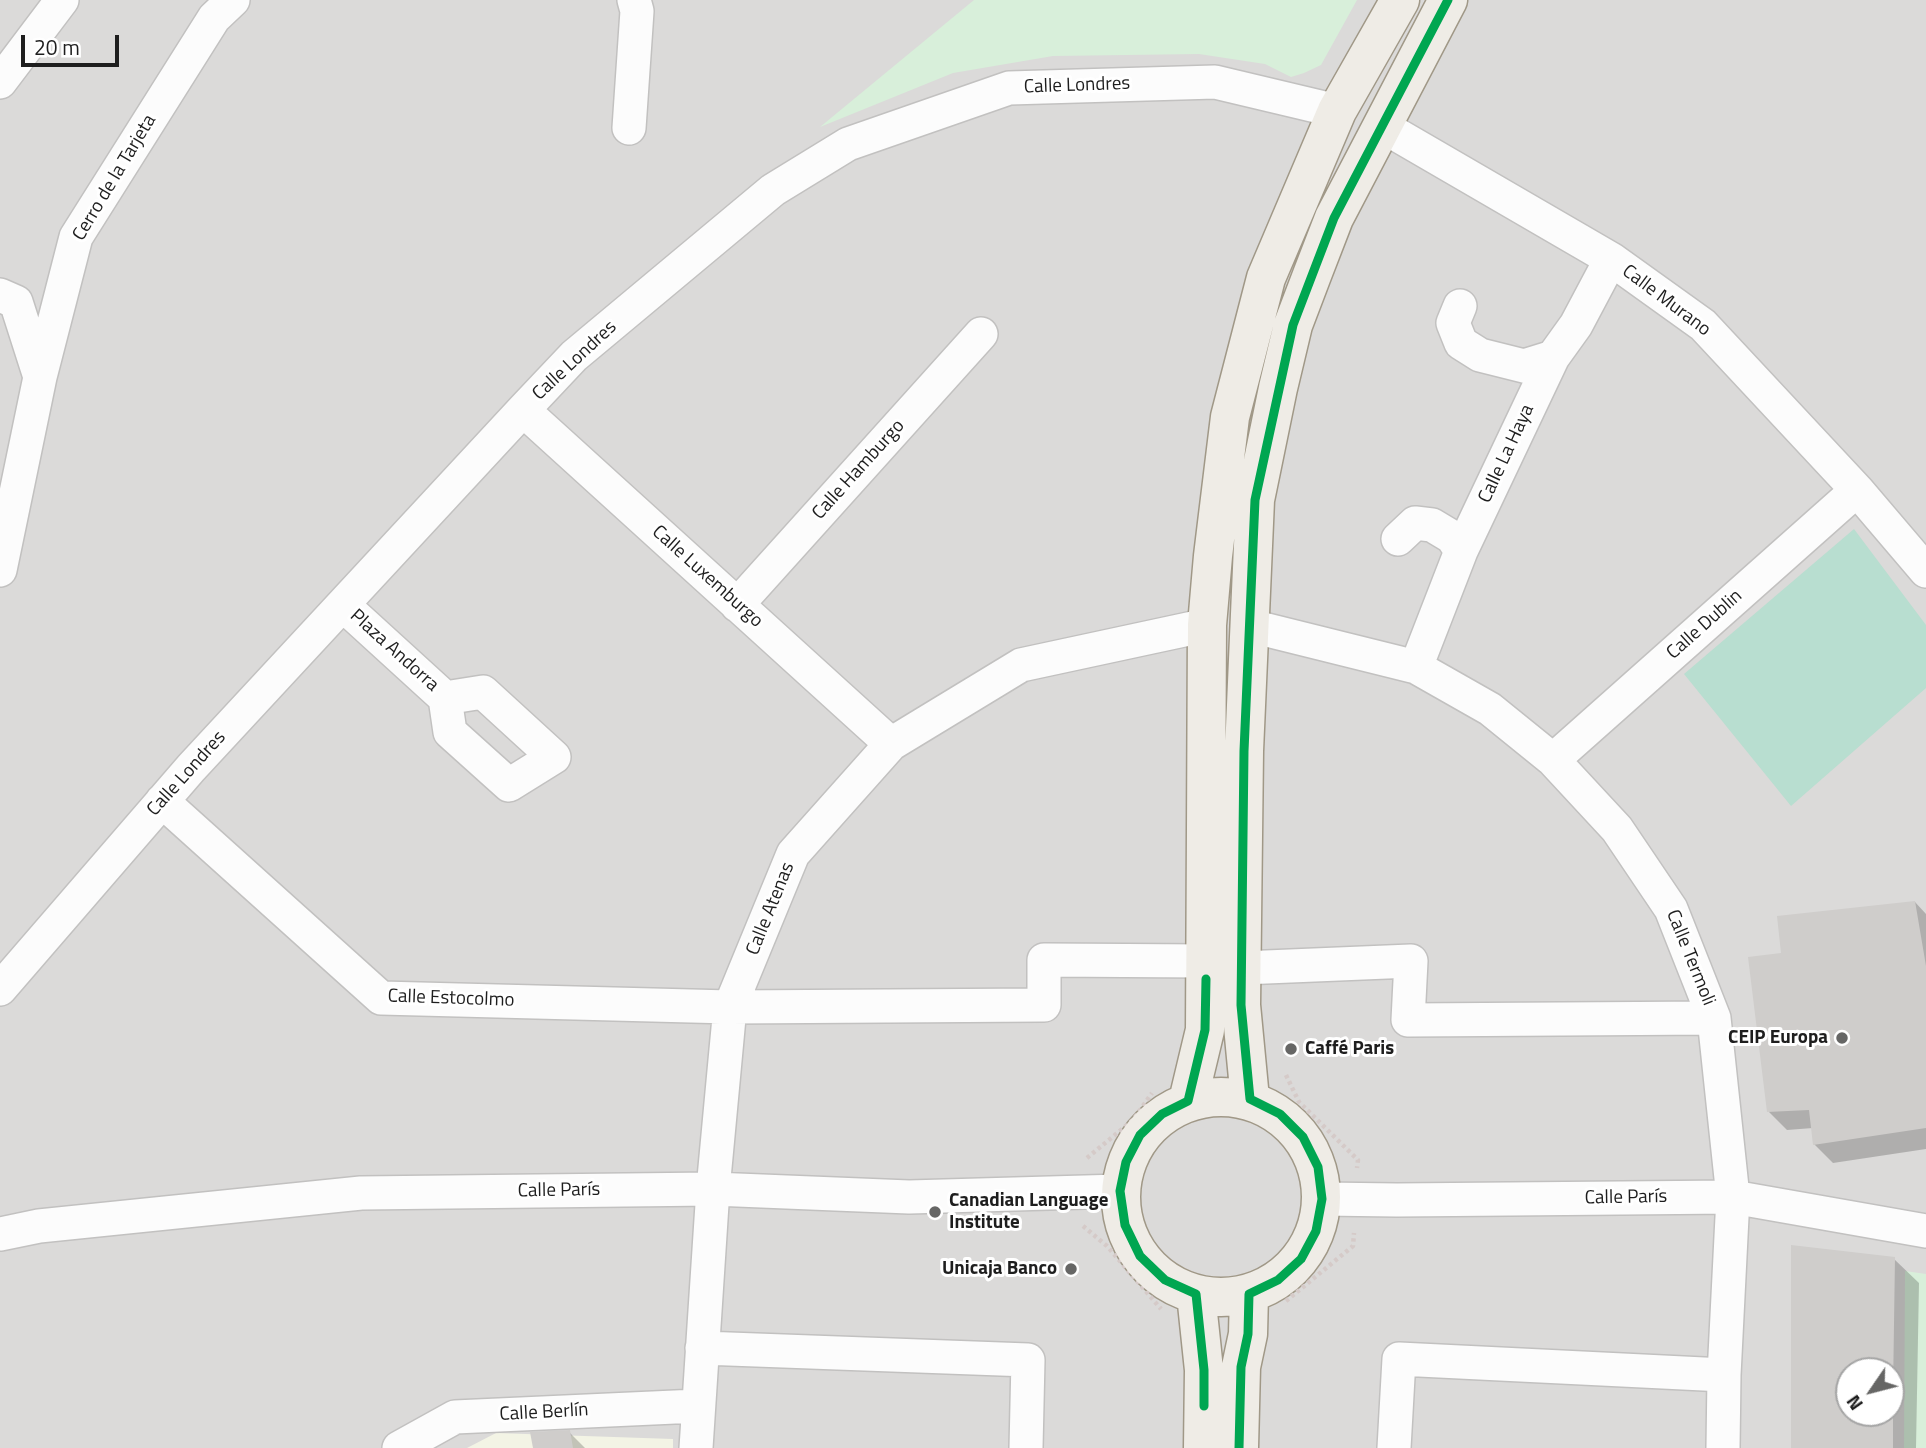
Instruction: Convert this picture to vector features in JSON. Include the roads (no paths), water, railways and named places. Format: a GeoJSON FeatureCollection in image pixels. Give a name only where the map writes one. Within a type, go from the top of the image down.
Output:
{"type":"FeatureCollection","features":[{"type":"Feature","properties":{"kind":"main road"},"geometry":{"type":"LineString","coordinates":[[1251,1099],[1241,1005],[1224,965],[1208,625],[1230,417],[1266,278],[1337,111],[1400,0]]}},
{"type":"Feature","properties":{"kind":"main road"},"geometry":{"type":"LineString","coordinates":[[1188,1101],[1224,965],[1244,751],[1255,500],[1278,388],[1293,325],[1334,218],[1448,0]]}},
{"type":"Feature","properties":{"kind":"main road"},"geometry":{"type":"LineString","coordinates":[[1251,1099],[1280,1114],[1303,1137],[1318,1167],[1322,1199],[1316,1231],[1301,1258],[1278,1280],[1249,1294],[1223,1297],[1196,1294],[1165,1280],[1140,1256],[1125,1226],[1121,1191],[1126,1162],[1140,1135],[1162,1114],[1188,1101],[1251,1099]]}},
{"type":"Feature","properties":{"kind":"main road"},"geometry":{"type":"LineString","coordinates":[[1196,1294],[1204,1370],[1203,1448]]}},
{"type":"Feature","properties":{"kind":"main road"},"geometry":{"type":"LineString","coordinates":[[1239,1448],[1241,1367],[1248,1334],[1249,1294]]}},
{"type":"Feature","properties":{"kind":"street"},"geometry":{"type":"LineString","coordinates":[[0,82],[62,0]]}},
{"type":"Feature","properties":{"kind":"street","name":"Cerro de la Tarjeta"},"geometry":{"type":"LineString","coordinates":[[0,570],[40,377],[76,237],[214,18],[233,0]]}},
{"type":"Feature","properties":{"kind":"street"},"geometry":{"type":"LineString","coordinates":[[629,128],[638,11],[634,0]]}},
{"type":"Feature","properties":{"kind":"street","name":"Calle Londres"},"geometry":{"type":"LineString","coordinates":[[0,989],[191,768],[574,356],[773,190],[848,144],[1009,88],[1215,82],[1337,111]]}},
{"type":"Feature","properties":{"kind":"street","name":"Calle Murano"},"geometry":{"type":"LineString","coordinates":[[1382,126],[1611,259],[1703,325],[1857,490],[1926,571]]}},
{"type":"Feature","properties":{"kind":"street","name":"Calle La Haya"},"geometry":{"type":"LineString","coordinates":[[1416,667],[1461,551],[1553,357],[1576,325],[1611,259]]}},
{"type":"Feature","properties":{"kind":"street","name":"Cerro de la Tarjeta"},"geometry":{"type":"LineString","coordinates":[[0,295],[16,302],[40,377]]}},
{"type":"Feature","properties":{"kind":"street"},"geometry":{"type":"LineString","coordinates":[[1460,306],[1453,323],[1461,343],[1480,355],[1524,366],[1553,357]]}},
{"type":"Feature","properties":{"kind":"street","name":"Calle Hamburgo"},"geometry":{"type":"LineString","coordinates":[[737,605],[981,334]]}},
{"type":"Feature","properties":{"kind":"street","name":"Calle Luxemburgo"},"geometry":{"type":"LineString","coordinates":[[523,410],[891,744]]}},
{"type":"Feature","properties":{"kind":"street","name":"Calle Dublin"},"geometry":{"type":"LineString","coordinates":[[1553,760],[1857,490]]}},
{"type":"Feature","properties":{"kind":"street"},"geometry":{"type":"LineString","coordinates":[[1398,539],[1415,523],[1432,525],[1452,537],[1461,551]]}},
{"type":"Feature","properties":{"kind":"street","name":"Plaza Andorra"},"geometry":{"type":"LineString","coordinates":[[343,605],[445,698]]}},
{"type":"Feature","properties":{"kind":"street","name":"Calle Atenas"},"geometry":{"type":"LineString","coordinates":[[696,1448],[713,1189],[730,1007],[793,854],[891,744],[1021,665],[1208,625]]}},
{"type":"Feature","properties":{"kind":"street","name":"Calle Termoli"},"geometry":{"type":"LineString","coordinates":[[1251,626],[1416,667],[1490,709],[1553,760],[1617,829],[1671,909],[1714,1018],[1733,1197],[1723,1448]]}},
{"type":"Feature","properties":{"kind":"street","name":"Calle Estocolmo"},"geometry":{"type":"LineString","coordinates":[[162,801],[381,998],[730,1007],[1044,1005],[1044,960],[1224,965]]}},
{"type":"Feature","properties":{"kind":"street"},"geometry":{"type":"LineString","coordinates":[[1224,965],[1411,961],[1408,1020],[1714,1018]]}},
{"type":"Feature","properties":{"kind":"street","name":"Calle París"},"geometry":{"type":"LineString","coordinates":[[0,1234],[39,1226],[361,1193],[713,1189],[909,1197],[1121,1191]]}},
{"type":"Feature","properties":{"kind":"street","name":"Calle París"},"geometry":{"type":"LineString","coordinates":[[1322,1199],[1733,1197],[1926,1231]]}},
{"type":"Feature","properties":{"kind":"street"},"geometry":{"type":"LineString","coordinates":[[702,1348],[1028,1360],[1026,1448]]}},
{"type":"Feature","properties":{"kind":"street"},"geometry":{"type":"LineString","coordinates":[[1394,1448],[1399,1359],[1724,1375]]}},
{"type":"Feature","properties":{"kind":"street","name":"Calle Berlín"},"geometry":{"type":"LineString","coordinates":[[399,1448],[455,1417],[697,1406]]}},
{"type":"Feature","properties":{"kind":"place","name":"CEIP Europa"},"geometry":{"type":"Point","coordinates":[1842,1038]}},
{"type":"Feature","properties":{"kind":"place","name":"Caffé Paris"},"geometry":{"type":"Point","coordinates":[1291,1049]}},
{"type":"Feature","properties":{"kind":"place","name":"Canadian Language Institute"},"geometry":{"type":"Point","coordinates":[935,1212]}},
{"type":"Feature","properties":{"kind":"place","name":"Unicaja Banco"},"geometry":{"type":"Point","coordinates":[1071,1269]}}]}
